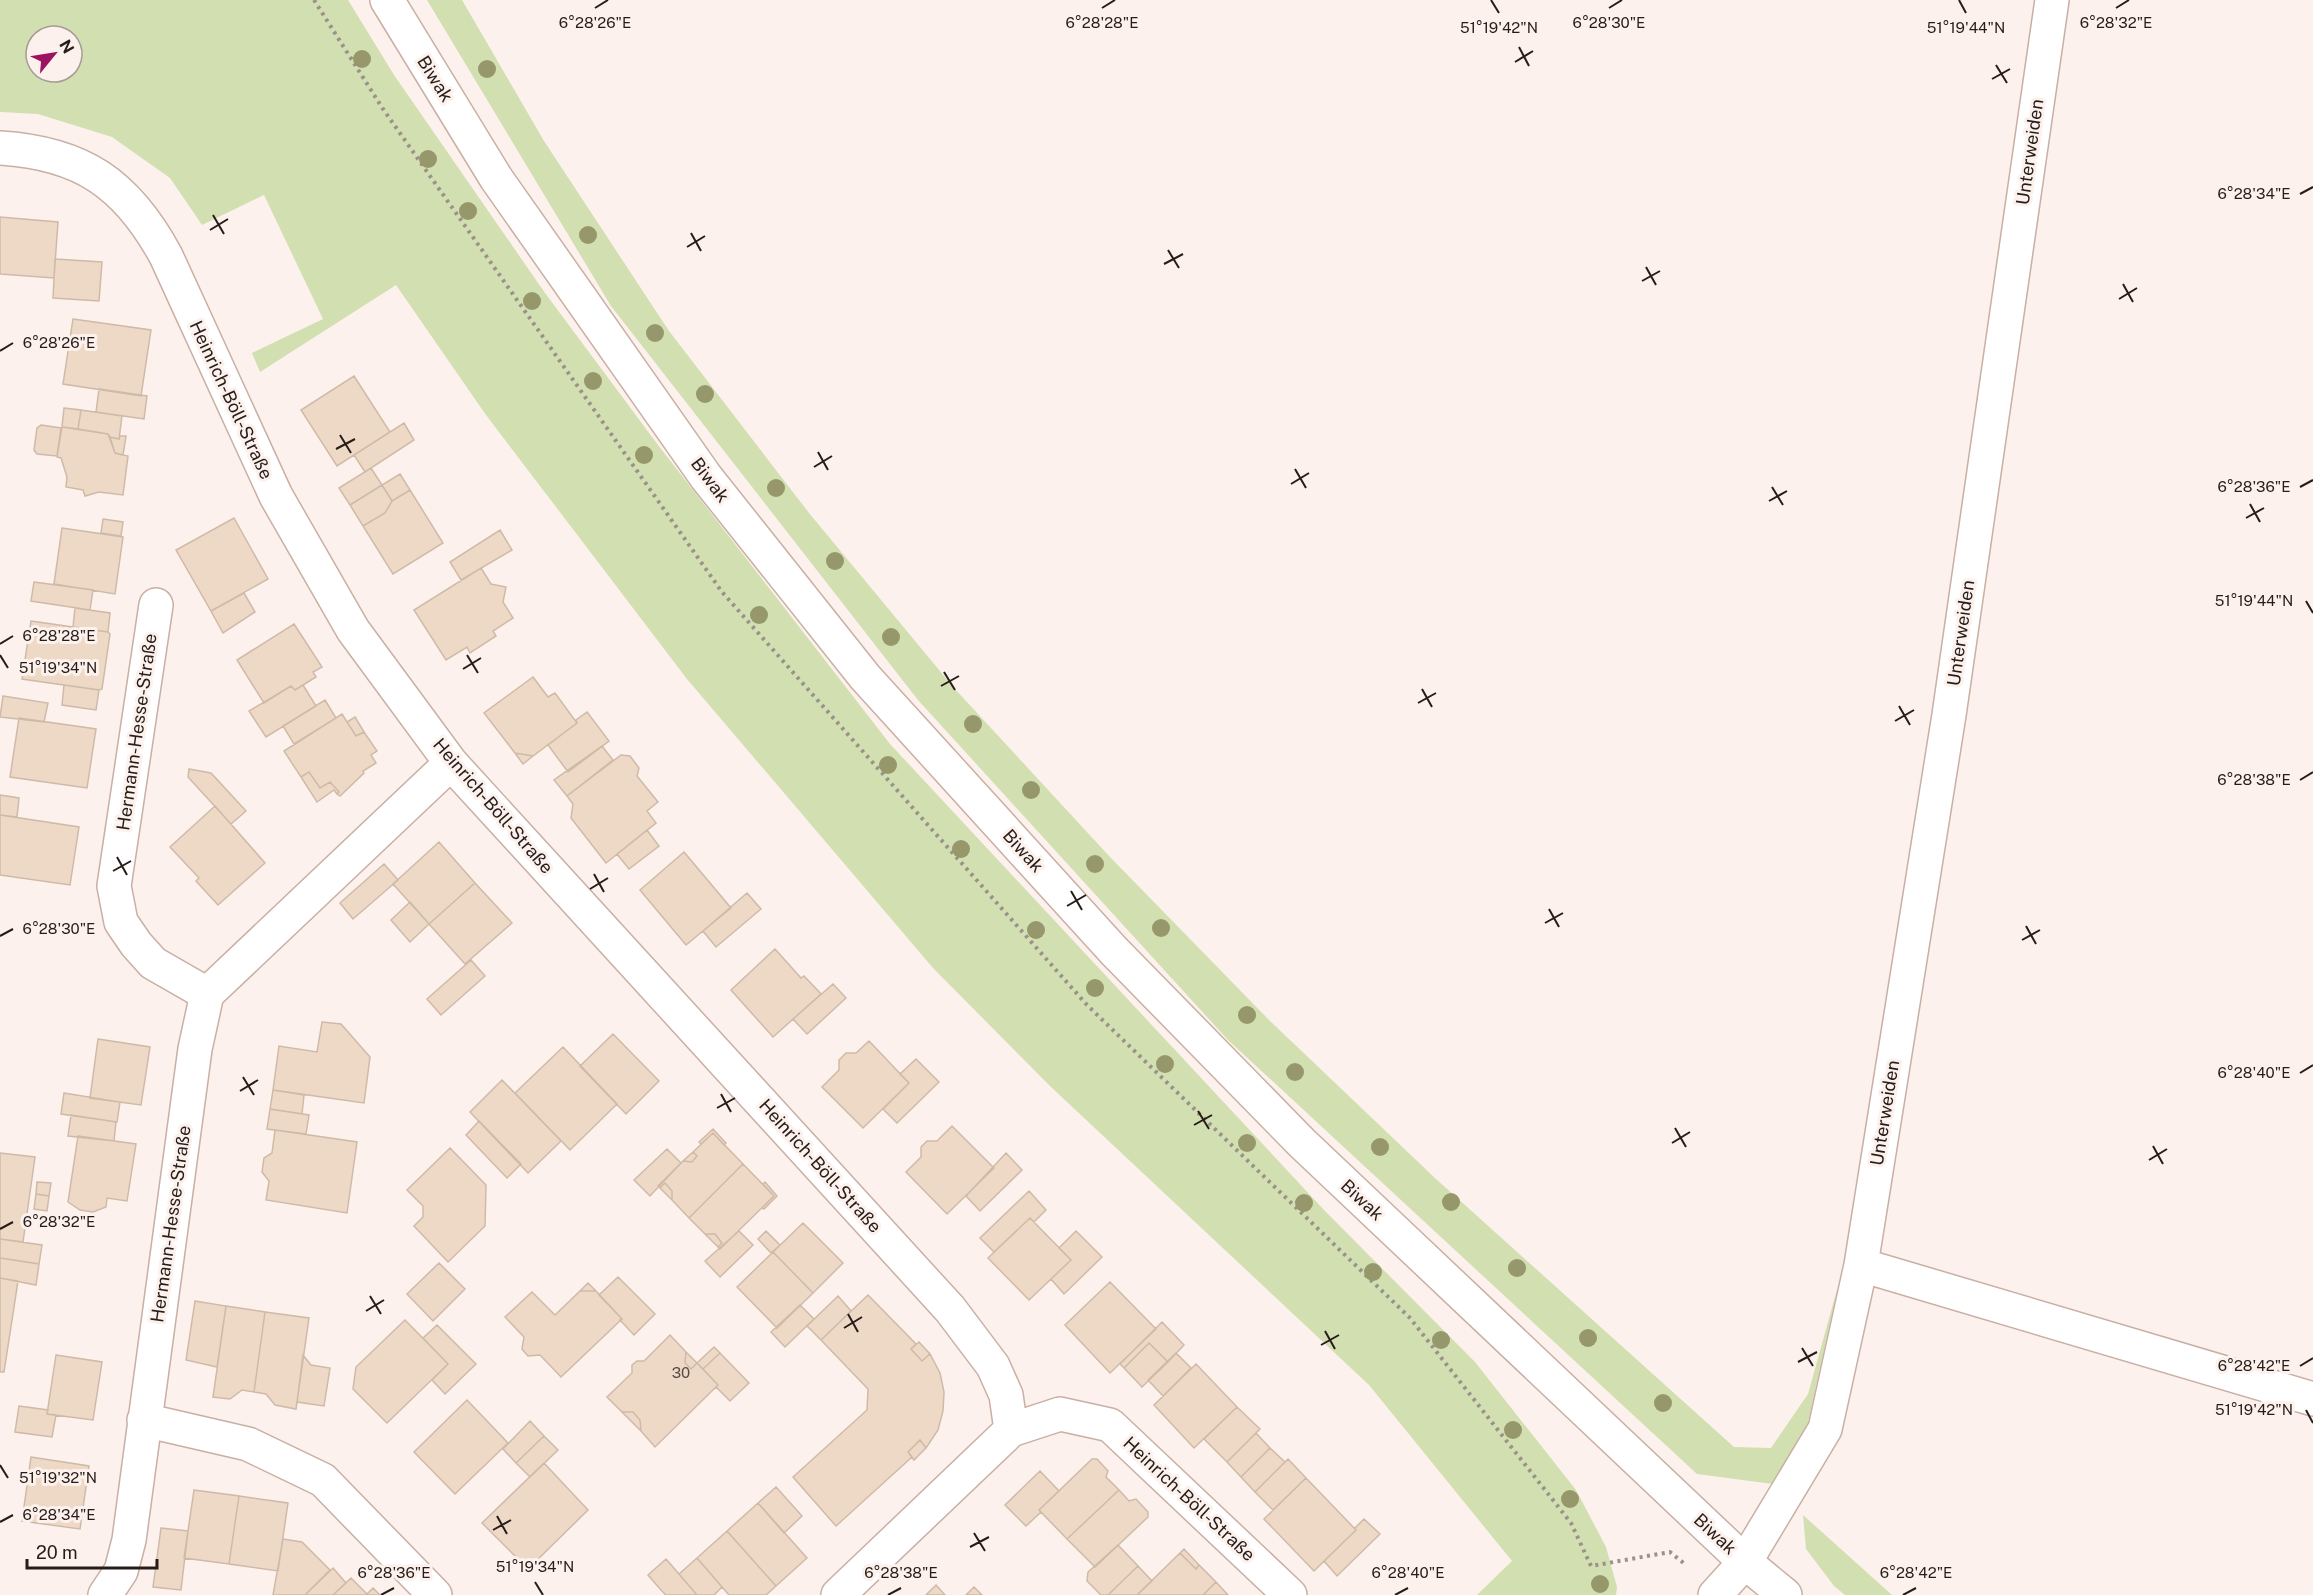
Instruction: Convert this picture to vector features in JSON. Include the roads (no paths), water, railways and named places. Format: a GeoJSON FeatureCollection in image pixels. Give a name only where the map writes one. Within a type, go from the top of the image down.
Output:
{"type":"FeatureCollection","features":[{"type":"Feature","properties":{"kind":"street","name":"Biwak"},"geometry":{"type":"LineString","coordinates":[[387,0],[496,178],[705,477],[865,677],[1114,951],[1302,1143],[1745,1562],[1785,1595]]}},
{"type":"Feature","properties":{"kind":"street","name":"Unterweiden"},"geometry":{"type":"LineString","coordinates":[[1715,1595],[1745,1562],[1825,1429],[1861,1264],[1950,704],[2052,0]]}},
{"type":"Feature","properties":{"kind":"street","name":"Heinrich-Böll-Straße"},"geometry":{"type":"LineString","coordinates":[[0,148],[54,155],[105,179],[150,226],[166,256],[276,496],[353,630],[451,764],[950,1309],[993,1366],[1006,1395],[1011,1430]]}},
{"type":"Feature","properties":{"kind":"street","name":"Hermann-Hesse-Straße"},"geometry":{"type":"LineString","coordinates":[[105,1595],[121,1571],[129,1540],[195,1049],[207,994],[153,963],[136,944],[121,922],[114,886],[156,605]]}},
{"type":"Feature","properties":{"kind":"street"},"geometry":{"type":"LineString","coordinates":[[207,994],[451,764]]}},
{"type":"Feature","properties":{"kind":"street"},"geometry":{"type":"LineString","coordinates":[[1861,1264],[2313,1399]]}},
{"type":"Feature","properties":{"kind":"street","name":"Heinrich-Böll-Straße"},"geometry":{"type":"LineString","coordinates":[[838,1595],[1011,1430],[1060,1414],[1110,1425],[1290,1595]]}},
{"type":"Feature","properties":{"kind":"street"},"geometry":{"type":"LineString","coordinates":[[144,1420],[248,1444],[323,1480],[435,1595]]}}]}
